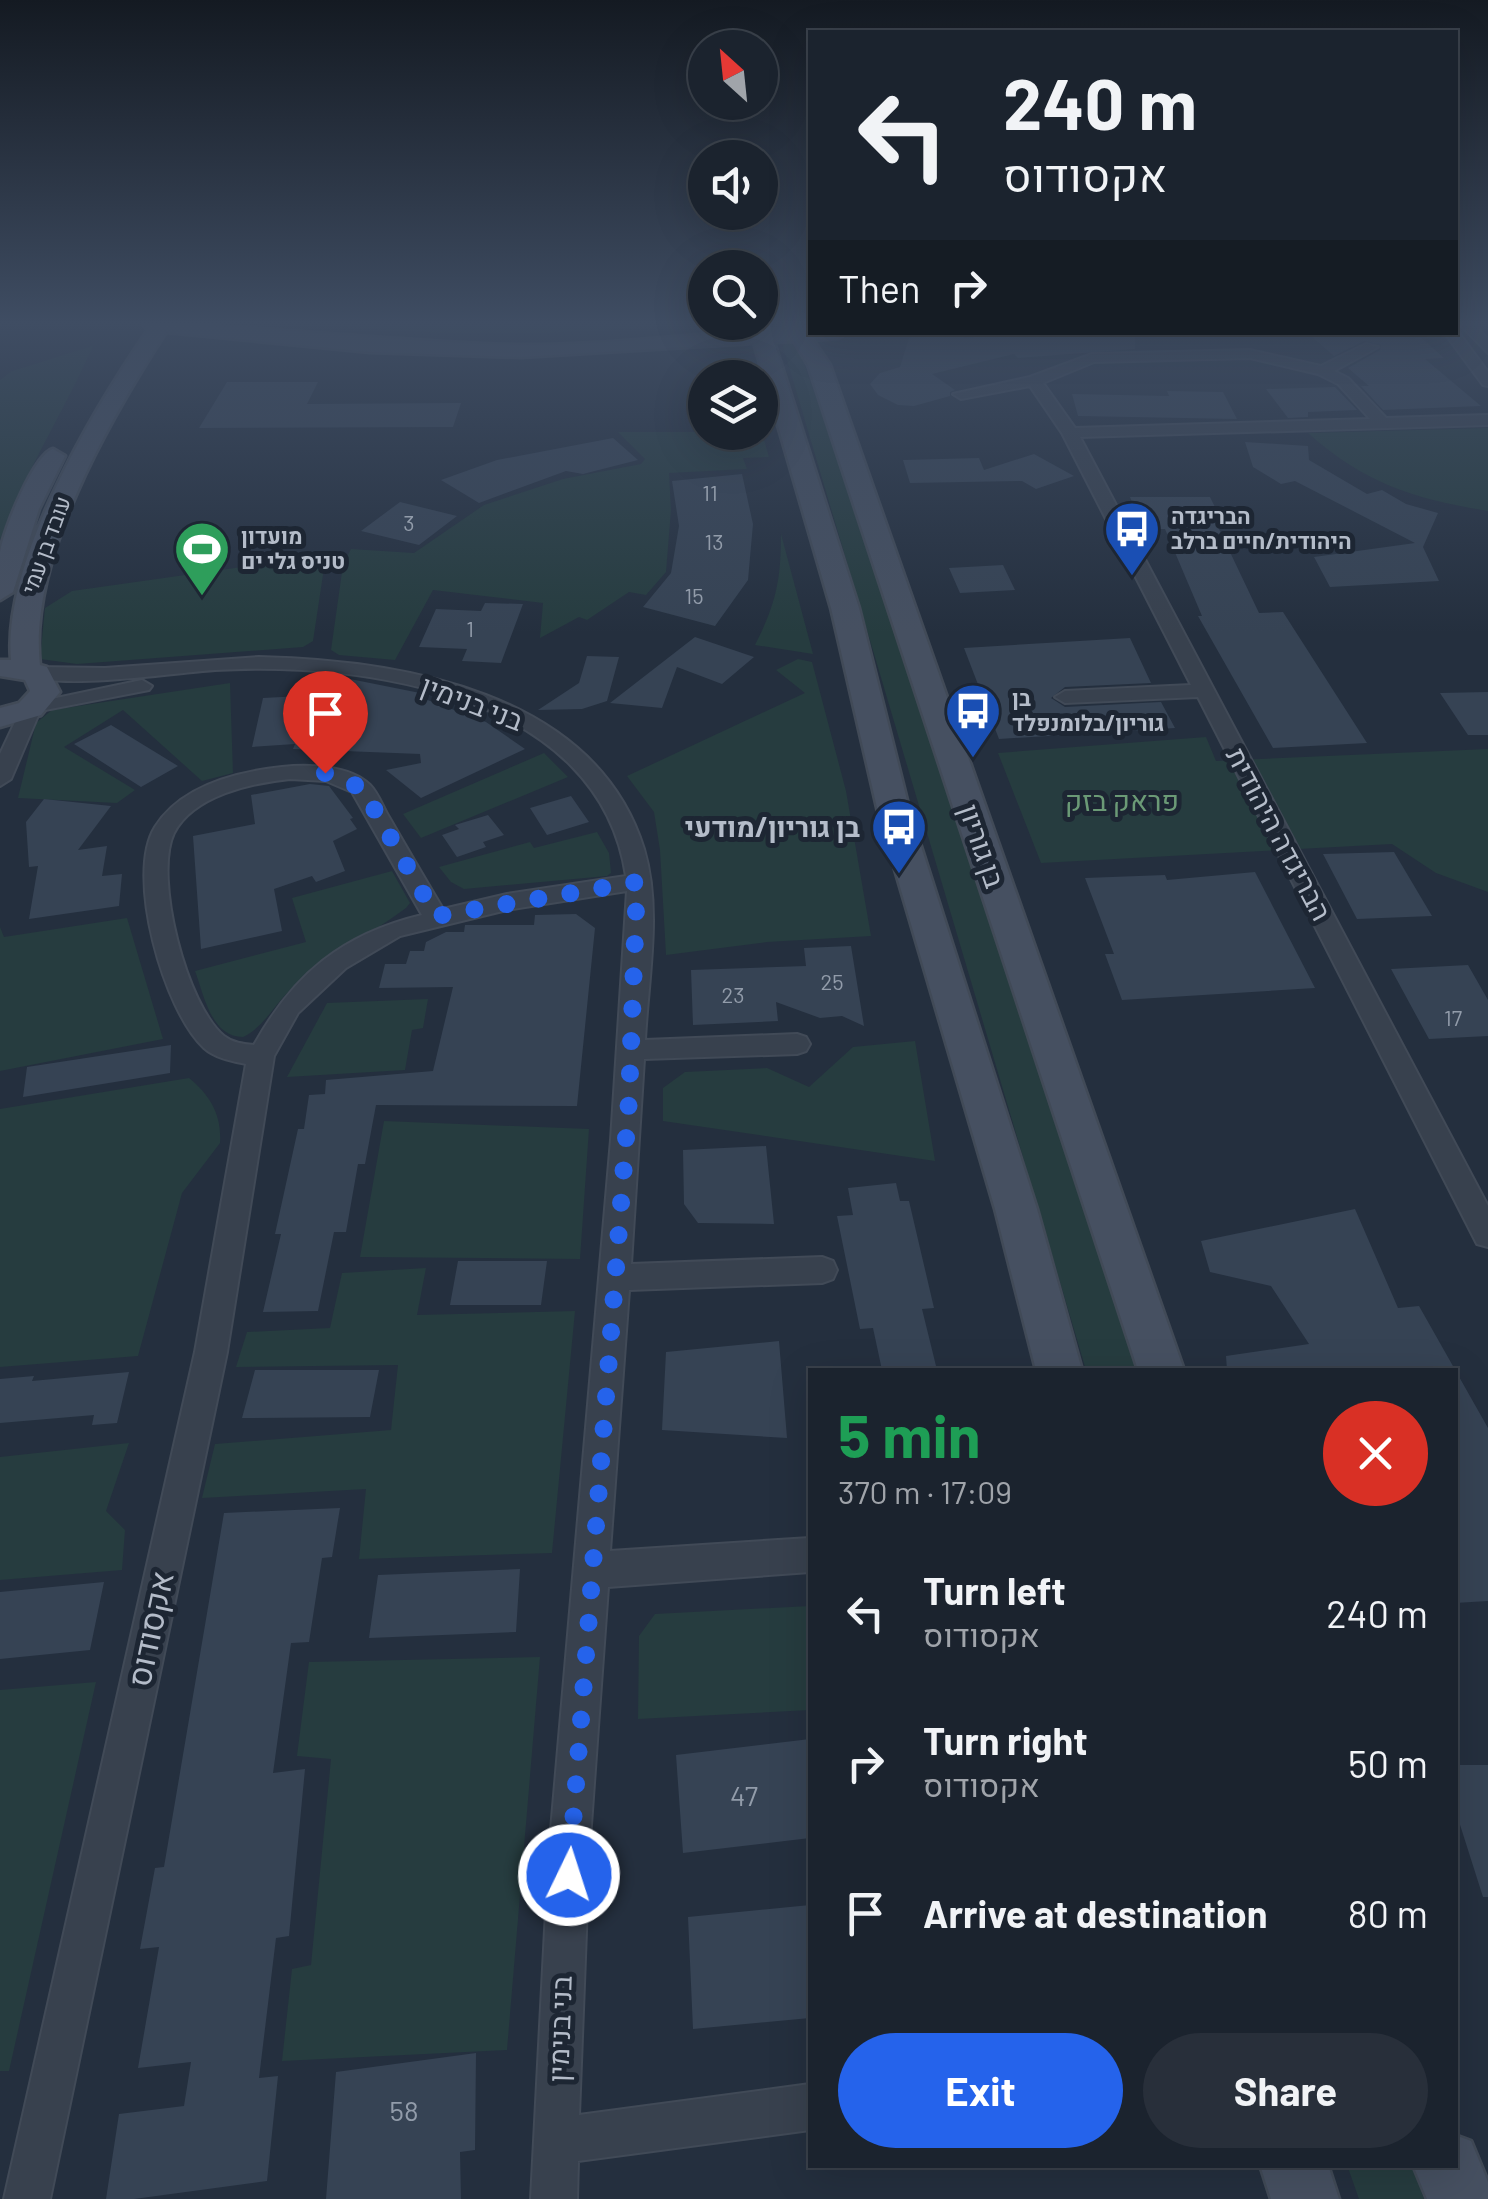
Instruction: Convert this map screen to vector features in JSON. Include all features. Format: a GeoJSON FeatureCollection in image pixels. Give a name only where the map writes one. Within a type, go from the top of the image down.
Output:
{"type":"FeatureCollection","features":[{"type":"Feature","properties":{"kind":"main road","name":"עובד בן עמי"},"geometry":{"type":"LineString","coordinates":[[33,707],[45,692],[21,670],[21,624],[38,560],[72,476],[99,428]]}},
{"type":"Feature","properties":{"kind":"main road"},"geometry":{"type":"LineString","coordinates":[[804,428],[894,812],[1016,1210],[1058,1368]]}},
{"type":"Feature","properties":{"kind":"main road","name":"בן גוריון"},"geometry":{"type":"LineString","coordinates":[[840,428],[1160,1368]]}},
{"type":"Feature","properties":{"kind":"main road","name":"עובד בן עמי"},"geometry":{"type":"LineString","coordinates":[[0,592],[26,509],[67,431]]}},
{"type":"Feature","properties":{"kind":"main road"},"geometry":{"type":"LineString","coordinates":[[0,718],[33,707]]}},
{"type":"Feature","properties":{"kind":"main road"},"geometry":{"type":"LineString","coordinates":[[1295,2168],[1305,2199]]}},
{"type":"Feature","properties":{"kind":"main road"},"geometry":{"type":"LineString","coordinates":[[1448,2168],[1461,2199]]}},
{"type":"Feature","properties":{"kind":"street","name":"הבריגדה היהודית"},"geometry":{"type":"LineString","coordinates":[[1066,428],[1204,691],[1479,1196],[1488,1235]]}},
{"type":"Feature","properties":{"kind":"street"},"geometry":{"type":"LineString","coordinates":[[1070,433],[1238,428]]}},
{"type":"Feature","properties":{"kind":"street","name":"בני בנימין"},"geometry":{"type":"LineString","coordinates":[[21,670],[74,674],[256,663],[337,669],[440,688],[508,712],[563,748],[601,790],[629,838],[637,882],[632,1050],[563,1951],[554,2199]]}},
{"type":"Feature","properties":{"kind":"street","name":"בני בנימין"},"geometry":{"type":"LineString","coordinates":[[33,707],[74,696],[244,672],[337,669]]}},
{"type":"Feature","properties":{"kind":"street"},"geometry":{"type":"LineString","coordinates":[[1064,697],[1204,691]]}},
{"type":"Feature","properties":{"kind":"street"},"geometry":{"type":"LineString","coordinates":[[0,779],[33,707]]}},
{"type":"Feature","properties":{"kind":"street"},"geometry":{"type":"LineString","coordinates":[[261,1056],[214,1044],[194,1017],[167,936],[154,870],[164,830],[186,806],[213,791],[272,775],[325,773],[348,779],[362,788],[436,916]]}},
{"type":"Feature","properties":{"kind":"street","name":"אקסודוס"},"geometry":{"type":"LineString","coordinates":[[26,2199],[211,1352],[261,1056],[288,1007],[336,962],[392,930],[436,916],[637,882]]}},
{"type":"Feature","properties":{"kind":"street"},"geometry":{"type":"LineString","coordinates":[[632,1050],[797,1044]]}},
{"type":"Feature","properties":{"kind":"street"},"geometry":{"type":"LineString","coordinates":[[615,1278],[822,1270]]}},
{"type":"Feature","properties":{"kind":"street"},"geometry":{"type":"LineString","coordinates":[[593,1570],[808,1555]]}},
{"type":"Feature","properties":{"kind":"street"},"geometry":{"type":"LineString","coordinates":[[555,2141],[808,2106]]}},
{"type":"Feature","properties":{"kind":"green space"},"geometry":{"type":"Polygon","coordinates":[[[0,428],[53,428],[21,491],[0,540],[0,428]]]}},
{"type":"Feature","properties":{"kind":"green space"},"geometry":{"type":"Polygon","coordinates":[[[807,428],[826,428],[912,673],[1135,1368],[1085,1368],[807,428]]]}},
{"type":"Feature","properties":{"kind":"green space"},"geometry":{"type":"Polygon","coordinates":[[[1488,428],[1488,511],[1392,487],[1350,465],[1308,433],[1488,428]]]}},
{"type":"Feature","properties":{"kind":"green space"},"geometry":{"type":"Polygon","coordinates":[[[618,432],[688,432],[688,450],[767,450],[769,457],[743,458],[747,469],[669,473],[671,510],[666,572],[646,595],[629,592],[587,620],[579,617],[540,638],[543,603],[433,590],[395,660],[339,655],[331,650],[343,565],[351,549],[414,553],[484,505],[563,479],[641,464],[645,459],[618,432]]]}},
{"type":"Feature","properties":{"kind":"green space"},"geometry":{"type":"Polygon","coordinates":[[[781,534],[813,654],[755,645],[776,591],[781,534]]]}},
{"type":"Feature","properties":{"kind":"green space"},"geometry":{"type":"Polygon","coordinates":[[[326,555],[313,641],[303,647],[77,664],[40,659],[45,608],[72,591],[326,555]]]}},
{"type":"Feature","properties":{"kind":"green space"},"geometry":{"type":"Polygon","coordinates":[[[798,659],[812,662],[846,791],[871,936],[767,942],[666,955],[654,812],[627,776],[805,693],[776,670],[798,659]]]}},
{"type":"Feature","properties":{"kind":"green space"},"geometry":{"type":"Polygon","coordinates":[[[230,683],[233,773],[202,781],[123,710],[64,747],[135,790],[117,803],[18,798],[36,723],[52,710],[230,683]]]}},
{"type":"Feature","properties":{"kind":"green space","name":"פראק בזק"},"geometry":{"type":"Polygon","coordinates":[[[1206,737],[1216,761],[1488,749],[1488,892],[1436,873],[1392,844],[1041,863],[998,753],[1206,737]]]}},
{"type":"Feature","properties":{"kind":"green space"},"geometry":{"type":"Polygon","coordinates":[[[544,753],[568,777],[421,838],[403,814],[544,753]]]}},
{"type":"Feature","properties":{"kind":"green space"},"geometry":{"type":"Polygon","coordinates":[[[597,832],[609,853],[611,873],[607,876],[464,889],[451,882],[439,867],[530,842],[534,848],[597,832]]]}},
{"type":"Feature","properties":{"kind":"green space"},"geometry":{"type":"Polygon","coordinates":[[[392,871],[410,903],[406,908],[305,977],[250,1033],[243,1037],[223,1030],[206,1002],[195,971],[306,942],[292,898],[392,871]]]}},
{"type":"Feature","properties":{"kind":"green space"},"geometry":{"type":"Polygon","coordinates":[[[127,918],[163,1039],[0,1071],[0,927],[4,937],[127,918]]]}},
{"type":"Feature","properties":{"kind":"green space"},"geometry":{"type":"Polygon","coordinates":[[[428,999],[423,1028],[412,1030],[405,1070],[287,1077],[327,1003],[428,999]]]}},
{"type":"Feature","properties":{"kind":"green space"},"geometry":{"type":"Polygon","coordinates":[[[915,1041],[935,1161],[663,1121],[663,1088],[685,1072],[767,1068],[809,1087],[853,1047],[915,1041]]]}},
{"type":"Feature","properties":{"kind":"green space"},"geometry":{"type":"Polygon","coordinates":[[[189,1078],[213,1106],[220,1143],[182,1193],[138,1356],[0,1367],[0,1109],[189,1078]]]}},
{"type":"Feature","properties":{"kind":"green space"},"geometry":{"type":"Polygon","coordinates":[[[384,1121],[589,1129],[580,1259],[360,1257],[384,1121]]]}},
{"type":"Feature","properties":{"kind":"green space"},"geometry":{"type":"Polygon","coordinates":[[[426,1268],[417,1315],[575,1311],[552,1553],[359,1559],[366,1489],[202,1498],[215,1444],[391,1430],[398,1365],[236,1367],[247,1332],[330,1328],[342,1273],[426,1268]]]}},
{"type":"Feature","properties":{"kind":"green space"},"geometry":{"type":"Polygon","coordinates":[[[129,1443],[106,1511],[125,1530],[122,1570],[0,1580],[0,1457],[129,1443]]]}},
{"type":"Feature","properties":{"kind":"green space"},"geometry":{"type":"Polygon","coordinates":[[[808,1606],[808,1710],[638,1719],[639,1636],[655,1614],[808,1606]]]}},
{"type":"Feature","properties":{"kind":"green space"},"geometry":{"type":"Polygon","coordinates":[[[540,1657],[507,2050],[282,2061],[292,1969],[311,1965],[331,1759],[297,1756],[309,1662],[540,1657]]]}},
{"type":"Feature","properties":{"kind":"green space"},"geometry":{"type":"Polygon","coordinates":[[[96,1682],[9,2071],[0,2071],[0,1690],[96,1682]]]}},
{"type":"Feature","properties":{"kind":"green space"},"geometry":{"type":"Polygon","coordinates":[[[1348,2168],[1413,2168],[1424,2199],[1359,2199],[1348,2168]]]}},
{"type":"Feature","properties":{"kind":"building"},"geometry":{"type":"Polygon","coordinates":[[[613,438],[638,460],[583,474],[566,471],[479,503],[441,480],[497,460],[613,438]]]}},
{"type":"Feature","properties":{"kind":"building"},"geometry":{"type":"Polygon","coordinates":[[[1245,442],[1308,446],[1309,460],[1367,494],[1382,490],[1406,504],[1438,513],[1423,547],[1439,581],[1330,587],[1314,557],[1415,543],[1295,481],[1281,484],[1253,467],[1245,442]]]}},
{"type":"Feature","properties":{"kind":"building"},"geometry":{"type":"Polygon","coordinates":[[[1034,454],[1074,476],[1036,489],[1022,481],[910,483],[903,460],[979,458],[984,470],[1034,454]]]}},
{"type":"Feature","properties":{"kind":"building"},"geometry":{"type":"Polygon","coordinates":[[[742,474],[753,524],[748,580],[715,626],[643,607],[671,573],[679,526],[672,481],[742,474]]]}},
{"type":"Feature","properties":{"kind":"building"},"geometry":{"type":"Polygon","coordinates":[[[1130,497],[1210,497],[1226,529],[1219,529],[1259,613],[1283,612],[1367,743],[1273,748],[1198,616],[1202,616],[1165,529],[1143,529],[1130,497]]]}},
{"type":"Feature","properties":{"kind":"building"},"geometry":{"type":"Polygon","coordinates":[[[400,502],[457,516],[419,545],[361,531],[400,502]]]}},
{"type":"Feature","properties":{"kind":"building"},"geometry":{"type":"Polygon","coordinates":[[[1003,565],[1015,590],[960,593],[949,568],[1003,565]]]}},
{"type":"Feature","properties":{"kind":"building"},"geometry":{"type":"Polygon","coordinates":[[[485,603],[523,604],[501,663],[462,661],[467,649],[419,647],[436,609],[481,611],[485,603]]]}},
{"type":"Feature","properties":{"kind":"building"},"geometry":{"type":"Polygon","coordinates":[[[695,637],[754,657],[722,684],[677,667],[662,708],[610,703],[695,637]]]}},
{"type":"Feature","properties":{"kind":"building"},"geometry":{"type":"Polygon","coordinates":[[[1130,638],[1151,683],[1065,687],[1051,698],[1065,707],[1161,702],[1175,728],[999,739],[964,648],[1130,638]]]}},
{"type":"Feature","properties":{"kind":"building"},"geometry":{"type":"Polygon","coordinates":[[[587,656],[619,657],[607,701],[582,709],[538,710],[579,683],[587,656]]]}},
{"type":"Feature","properties":{"kind":"building"},"geometry":{"type":"Polygon","coordinates":[[[310,677],[345,678],[430,695],[425,699],[486,722],[525,749],[421,798],[386,770],[421,763],[420,754],[293,749],[295,744],[252,747],[263,698],[301,696],[310,677]]]}},
{"type":"Feature","properties":{"kind":"building"},"geometry":{"type":"Polygon","coordinates":[[[1488,692],[1488,735],[1468,735],[1440,693],[1488,692]]]}},
{"type":"Feature","properties":{"kind":"building"},"geometry":{"type":"Polygon","coordinates":[[[111,725],[178,766],[141,787],[74,744],[111,725]]]}},
{"type":"Feature","properties":{"kind":"building"},"geometry":{"type":"Polygon","coordinates":[[[310,784],[329,786],[353,818],[350,819],[357,829],[333,841],[345,871],[316,882],[312,876],[274,889],[282,931],[201,949],[193,836],[255,824],[251,795],[310,784]]]}},
{"type":"Feature","properties":{"kind":"building"},"geometry":{"type":"Polygon","coordinates":[[[571,796],[589,822],[547,835],[530,808],[571,796]]]}},
{"type":"Feature","properties":{"kind":"building"},"geometry":{"type":"Polygon","coordinates":[[[44,799],[111,806],[78,850],[107,846],[102,876],[122,874],[119,906],[29,919],[38,866],[29,867],[26,822],[44,799]]]}},
{"type":"Feature","properties":{"kind":"building"},"geometry":{"type":"Polygon","coordinates":[[[488,815],[504,835],[483,842],[486,847],[457,857],[442,835],[459,829],[455,825],[488,815]]]}},
{"type":"Feature","properties":{"kind":"building"},"geometry":{"type":"Polygon","coordinates":[[[1394,852],[1432,916],[1357,919],[1323,854],[1394,852]]]}},
{"type":"Feature","properties":{"kind":"building"},"geometry":{"type":"Polygon","coordinates":[[[1255,872],[1315,988],[1122,1000],[1105,954],[1114,954],[1085,878],[1165,875],[1167,880],[1255,872]]]}},
{"type":"Feature","properties":{"kind":"building"},"geometry":{"type":"Polygon","coordinates":[[[576,914],[595,928],[577,1106],[376,1105],[365,1164],[358,1164],[346,1232],[334,1232],[318,1311],[263,1312],[281,1234],[275,1234],[298,1129],[304,1129],[309,1095],[325,1094],[326,1080],[433,1071],[453,987],[379,988],[385,964],[406,964],[410,951],[424,951],[426,942],[446,932],[464,932],[465,925],[534,925],[535,915],[576,914]]]}},
{"type":"Feature","properties":{"kind":"building"},"geometry":{"type":"Polygon","coordinates":[[[851,946],[864,1026],[842,1016],[820,1018],[776,1002],[778,1021],[693,1025],[691,970],[806,966],[804,948],[851,946]]]}},
{"type":"Feature","properties":{"kind":"building"},"geometry":{"type":"Polygon","coordinates":[[[1468,965],[1488,1000],[1488,1036],[1429,1039],[1391,969],[1468,965]]]}},
{"type":"Feature","properties":{"kind":"building"},"geometry":{"type":"Polygon","coordinates":[[[171,1045],[170,1073],[23,1097],[27,1067],[171,1045]]]}},
{"type":"Feature","properties":{"kind":"building"},"geometry":{"type":"Polygon","coordinates":[[[766,1146],[774,1224],[698,1223],[684,1204],[683,1150],[766,1146]]]}},
{"type":"Feature","properties":{"kind":"building"},"geometry":{"type":"Polygon","coordinates":[[[896,1183],[900,1201],[909,1201],[934,1308],[922,1309],[937,1368],[882,1368],[873,1328],[860,1329],[837,1216],[853,1215],[848,1188],[896,1183]]]}},
{"type":"Feature","properties":{"kind":"building"},"geometry":{"type":"Polygon","coordinates":[[[1355,1209],[1398,1308],[1419,1306],[1454,1368],[1227,1368],[1226,1356],[1309,1344],[1271,1286],[1210,1272],[1201,1241],[1355,1209]]]}},
{"type":"Feature","properties":{"kind":"building"},"geometry":{"type":"Polygon","coordinates":[[[458,1261],[547,1261],[541,1305],[450,1305],[458,1261]]]}},
{"type":"Feature","properties":{"kind":"building"},"geometry":{"type":"Polygon","coordinates":[[[779,1341],[787,1438],[662,1430],[666,1352],[779,1341]]]}},
{"type":"Feature","properties":{"kind":"building"},"geometry":{"type":"Polygon","coordinates":[[[255,1370],[379,1370],[370,1417],[242,1418],[255,1370]]]}},
{"type":"Feature","properties":{"kind":"building"},"geometry":{"type":"Polygon","coordinates":[[[129,1372],[117,1423],[92,1425],[94,1415],[0,1423],[0,1379],[34,1376],[32,1381],[129,1372]]]}},
{"type":"Feature","properties":{"kind":"building"},"geometry":{"type":"Polygon","coordinates":[[[1458,1375],[1488,1428],[1488,1601],[1458,1603],[1458,1375]]]}},
{"type":"Feature","properties":{"kind":"building"},"geometry":{"type":"Polygon","coordinates":[[[340,1508],[332,1557],[322,1558],[309,1642],[291,1643],[273,1773],[305,1769],[289,1936],[276,1938],[259,2078],[278,2076],[267,2181],[134,2199],[106,2199],[119,2114],[184,2106],[191,2062],[138,2068],[159,1947],[140,1949],[155,1868],[164,1867],[224,1513],[340,1508]]]}},
{"type":"Feature","properties":{"kind":"building"},"geometry":{"type":"Polygon","coordinates":[[[520,1569],[516,1632],[369,1638],[378,1575],[520,1569]]]}},
{"type":"Feature","properties":{"kind":"building"},"geometry":{"type":"Polygon","coordinates":[[[104,1582],[90,1650],[0,1659],[0,1592],[104,1582]]]}},
{"type":"Feature","properties":{"kind":"building"},"geometry":{"type":"Polygon","coordinates":[[[808,1739],[808,1838],[683,1853],[676,1755],[808,1739]]]}},
{"type":"Feature","properties":{"kind":"building"},"geometry":{"type":"Polygon","coordinates":[[[1458,1765],[1488,1765],[1488,1897],[1483,1897],[1458,1818],[1458,1765]]]}},
{"type":"Feature","properties":{"kind":"building"},"geometry":{"type":"Polygon","coordinates":[[[808,1905],[808,2018],[693,2029],[688,1917],[808,1905]]]}},
{"type":"Feature","properties":{"kind":"building"},"geometry":{"type":"Polygon","coordinates":[[[476,2053],[475,2150],[460,2152],[461,2199],[326,2199],[336,2072],[476,2053]]]}},
{"type":"Feature","properties":{"kind":"place","name":"הבריגדה היהודית/חיים ברלב"},"geometry":{"type":"Point","coordinates":[1132,578]}},
{"type":"Feature","properties":{"kind":"place","name":"מועדון טניס גלי ים"},"geometry":{"type":"Point","coordinates":[202,598]}},
{"type":"Feature","properties":{"kind":"place","name":"בן גוריון/בלומנפלד"},"geometry":{"type":"Point","coordinates":[973,760]}},
{"type":"Feature","properties":{"kind":"place","name":"בן גוריון/מודעי"},"geometry":{"type":"Point","coordinates":[899,876]}},
{"type":"Feature","properties":{"kind":"route"},"geometry":{"type":"LineString","coordinates":[[325,773],[348,779],[362,788],[436,916],[637,882],[629,1100],[569,1875]]}}]}
